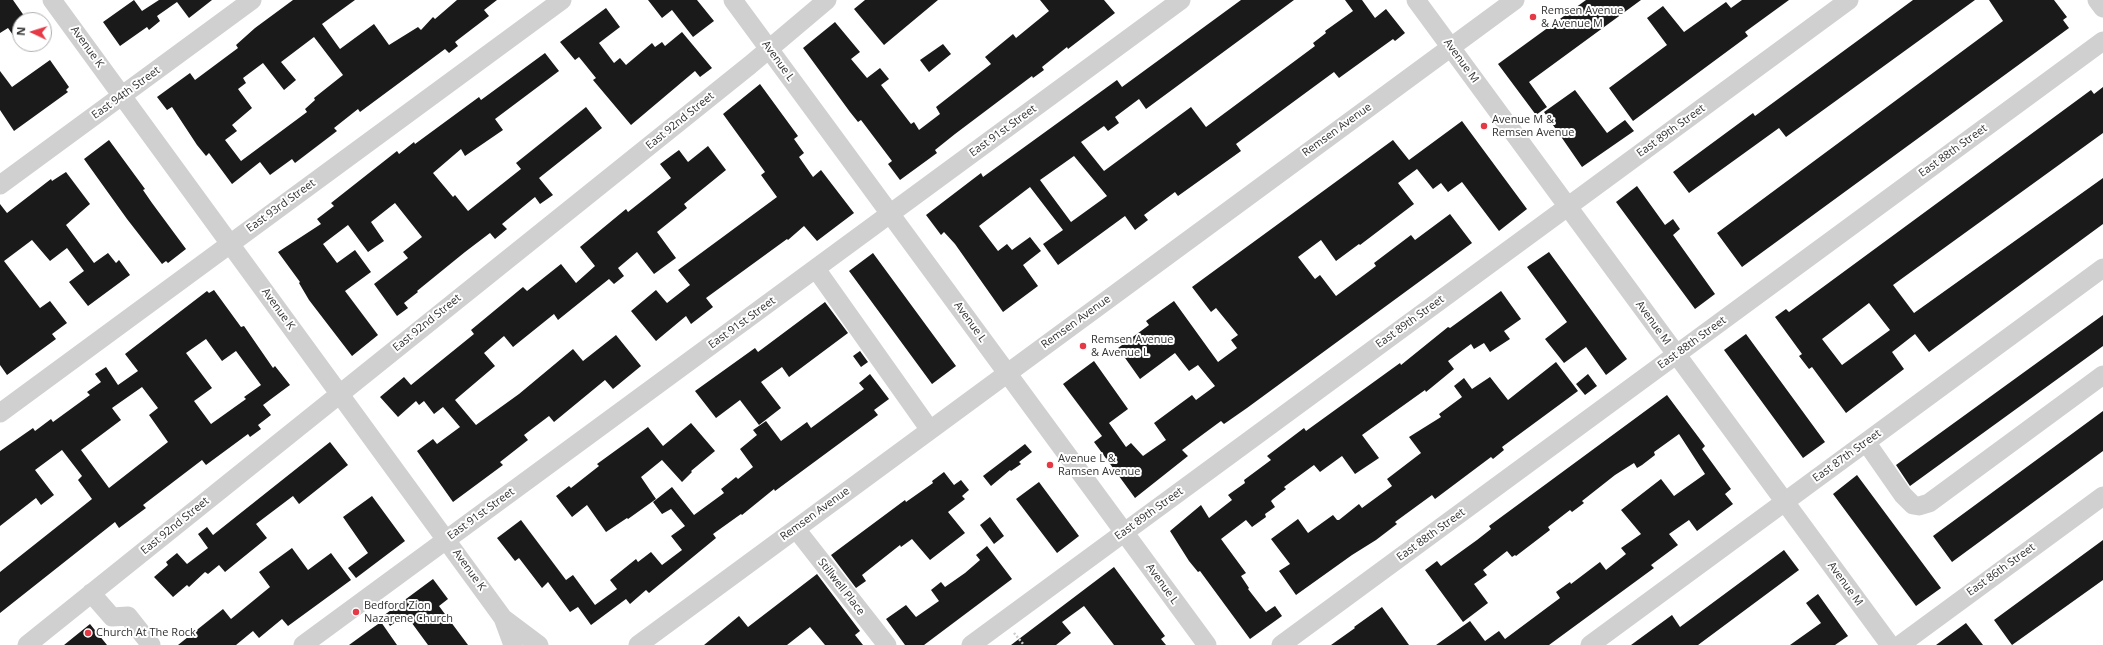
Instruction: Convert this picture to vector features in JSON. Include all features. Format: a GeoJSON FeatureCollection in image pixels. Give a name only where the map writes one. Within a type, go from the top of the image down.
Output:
{"type":"FeatureCollection","features":[{"type":"Feature","properties":{"kind":"street","name":"Avenue K"},"geometry":{"type":"LineString","coordinates":[[52,0],[123,95],[503,618],[513,645]]}},
{"type":"Feature","properties":{"kind":"street","name":"East 94th Street"},"geometry":{"type":"LineString","coordinates":[[0,185],[252,0]]}},
{"type":"Feature","properties":{"kind":"street","name":"East 93rd Street"},"geometry":{"type":"LineString","coordinates":[[0,413],[562,0]]}},
{"type":"Feature","properties":{"kind":"street","name":"Avenue L"},"geometry":{"type":"LineString","coordinates":[[733,0],[1207,645]]}},
{"type":"Feature","properties":{"kind":"street","name":"East 92nd Street"},"geometry":{"type":"LineString","coordinates":[[27,645],[769,49],[827,0]]}},
{"type":"Feature","properties":{"kind":"street","name":"East 91st Street"},"geometry":{"type":"LineString","coordinates":[[303,645],[1181,0]]}},
{"type":"Feature","properties":{"kind":"street","name":"Avenue M"},"geometry":{"type":"LineString","coordinates":[[1416,0],[1890,645]]}},
{"type":"Feature","properties":{"kind":"street","name":"Remsen Avenue"},"geometry":{"type":"LineString","coordinates":[[638,645],[1515,0]]}},
{"type":"Feature","properties":{"kind":"street","name":"East 89th Street"},"geometry":{"type":"LineString","coordinates":[[971,645],[1849,0]]}},
{"type":"Feature","properties":{"kind":"street"},"geometry":{"type":"LineString","coordinates":[[2097,0],[2103,8]]}},
{"type":"Feature","properties":{"kind":"street","name":"East 88th Street"},"geometry":{"type":"LineString","coordinates":[[1281,645],[2103,41]]}},
{"type":"Feature","properties":{"kind":"street","name":"East 87th Street"},"geometry":{"type":"LineString","coordinates":[[1590,645],[2103,268]]}},
{"type":"Feature","properties":{"kind":"street"},"geometry":{"type":"LineString","coordinates":[[816,269],[930,430]]}},
{"type":"Feature","properties":{"kind":"street"},"geometry":{"type":"LineString","coordinates":[[1866,442],[1903,495],[1913,505],[1919,506],[1929,503],[2103,375]]}},
{"type":"Feature","properties":{"kind":"street","name":"East 86th Street"},"geometry":{"type":"LineString","coordinates":[[1900,645],[2103,496]]}},
{"type":"Feature","properties":{"kind":"street","name":"Stillwell Place"},"geometry":{"type":"LineString","coordinates":[[796,529],[887,645]]}},
{"type":"Feature","properties":{"kind":"street"},"geometry":{"type":"LineString","coordinates":[[91,593],[112,617],[128,616],[150,644]]}},
{"type":"Feature","properties":{"kind":"street","name":"Avenue K"},"geometry":{"type":"LineString","coordinates":[[503,618],[539,645]]}},
{"type":"Feature","properties":{"kind":"building"},"geometry":{"type":"Polygon","coordinates":[[[0,0],[13,0],[21,12],[12,12],[12,34],[8,28],[0,33],[0,0]]]}},
{"type":"Feature","properties":{"kind":"building"},"geometry":{"type":"Polygon","coordinates":[[[134,0],[142,11],[159,0],[212,0],[189,18],[177,2],[157,16],[160,21],[149,30],[147,27],[120,46],[103,22],[134,0]]]}},
{"type":"Feature","properties":{"kind":"building"},"geometry":{"type":"Polygon","coordinates":[[[293,0],[355,0],[322,24],[340,49],[374,24],[389,45],[418,27],[421,30],[433,17],[435,19],[457,0],[497,0],[484,10],[489,16],[455,42],[458,46],[449,53],[445,49],[360,112],[358,109],[334,128],[337,131],[295,163],[292,159],[270,175],[260,162],[232,184],[209,153],[206,156],[197,145],[172,107],[167,110],[157,97],[190,73],[195,80],[238,48],[236,45],[255,28],[293,0]],[[314,37],[281,62],[296,80],[284,90],[263,63],[243,78],[246,83],[238,89],[252,108],[232,125],[237,131],[225,140],[241,161],[307,112],[305,109],[315,100],[314,98],[343,75],[314,37]]]}},
{"type":"Feature","properties":{"kind":"building"},"geometry":{"type":"Polygon","coordinates":[[[648,0],[697,0],[714,21],[693,37],[672,10],[662,18],[648,0]]]}},
{"type":"Feature","properties":{"kind":"building"},"geometry":{"type":"Polygon","coordinates":[[[865,0],[938,0],[884,45],[854,9],[865,0]]]}},
{"type":"Feature","properties":{"kind":"building"},"geometry":{"type":"Polygon","coordinates":[[[1040,0],[1104,0],[1115,13],[1068,49],[1067,47],[1042,67],[1044,70],[1033,78],[1032,76],[955,134],[935,150],[937,153],[900,180],[888,164],[892,161],[861,120],[858,122],[850,112],[803,48],[835,22],[860,52],[851,59],[867,78],[880,68],[889,79],[881,85],[911,124],[914,122],[919,130],[940,114],[936,107],[991,64],[985,57],[1013,34],[1016,38],[1049,11],[1040,0]]]}},
{"type":"Feature","properties":{"kind":"building"},"geometry":{"type":"Polygon","coordinates":[[[1241,0],[1294,0],[1146,109],[1139,99],[1115,117],[1119,123],[1108,131],[1104,126],[1081,142],[1104,171],[1191,107],[1206,127],[1315,46],[1313,43],[1326,33],[1325,31],[1353,11],[1345,0],[1362,0],[1375,18],[1386,9],[1405,33],[1395,41],[1393,39],[1339,78],[1334,72],[1236,144],[1241,151],[1178,196],[1175,192],[1144,215],[1148,220],[1135,230],[1125,216],[1058,265],[1043,244],[1063,230],[1030,187],[979,226],[998,251],[1007,244],[1012,250],[1030,237],[1041,251],[1023,265],[1038,286],[1003,312],[955,244],[944,232],[941,235],[926,215],[981,173],[983,177],[1117,80],[1122,87],[1241,0]],[[1074,156],[1040,180],[1071,222],[1107,196],[1074,156]]]}},
{"type":"Feature","properties":{"kind":"building"},"geometry":{"type":"Polygon","coordinates":[[[1586,0],[1641,0],[1529,82],[1547,107],[1536,115],[1498,64],[1586,0]]]}},
{"type":"Feature","properties":{"kind":"building"},"geometry":{"type":"Polygon","coordinates":[[[1742,0],[1789,0],[1745,32],[1748,36],[1633,121],[1609,88],[1667,45],[1647,18],[1663,6],[1684,32],[1726,2],[1731,8],[1742,0]]]}},
{"type":"Feature","properties":{"kind":"building"},"geometry":{"type":"Polygon","coordinates":[[[1913,0],[1975,0],[1786,137],[1779,128],[1689,193],[1673,172],[1753,113],[1755,116],[1913,0]]]}},
{"type":"Feature","properties":{"kind":"building"},"geometry":{"type":"Polygon","coordinates":[[[1989,0],[2054,0],[2067,17],[2063,20],[2069,28],[1742,267],[1717,233],[2003,21],[1989,0]]]}},
{"type":"Feature","properties":{"kind":"building"},"geometry":{"type":"Polygon","coordinates":[[[606,8],[620,27],[599,43],[614,63],[620,58],[626,65],[652,43],[655,47],[662,42],[665,46],[682,32],[712,68],[700,77],[695,71],[631,125],[593,80],[596,78],[579,57],[575,60],[560,42],[606,8]]]}},
{"type":"Feature","properties":{"kind":"building"},"geometry":{"type":"Polygon","coordinates":[[[943,44],[951,54],[929,72],[920,60],[943,44]]]}},
{"type":"Feature","properties":{"kind":"building"},"geometry":{"type":"Polygon","coordinates":[[[545,53],[559,71],[495,119],[503,130],[465,156],[461,149],[433,173],[453,197],[455,195],[468,211],[521,169],[516,163],[586,107],[602,128],[539,178],[553,195],[540,204],[535,197],[502,224],[507,229],[495,239],[490,233],[465,252],[404,303],[408,308],[397,316],[374,284],[408,258],[403,252],[422,237],[395,203],[371,222],[384,241],[368,252],[348,225],[323,244],[337,263],[355,250],[371,272],[345,291],[378,335],[352,356],[309,300],[299,283],[300,282],[278,252],[321,224],[317,219],[334,206],[331,203],[397,151],[399,154],[414,142],[415,144],[479,97],[481,100],[545,53]]]}},
{"type":"Feature","properties":{"kind":"building"},"geometry":{"type":"Polygon","coordinates":[[[50,60],[69,87],[66,90],[68,92],[14,131],[0,110],[0,71],[12,87],[50,60]]]}},
{"type":"Feature","properties":{"kind":"building"},"geometry":{"type":"Polygon","coordinates":[[[760,84],[798,136],[794,139],[804,153],[799,157],[813,177],[821,170],[854,213],[817,241],[804,226],[788,240],[787,239],[706,298],[713,307],[691,324],[686,316],[656,341],[631,311],[656,290],[667,303],[690,285],[678,270],[777,197],[761,175],[765,172],[723,114],[760,84]]]}},
{"type":"Feature","properties":{"kind":"building"},"geometry":{"type":"Polygon","coordinates":[[[2103,87],[2103,133],[1893,285],[1914,313],[2103,178],[2103,224],[1929,352],[1915,334],[1892,352],[1904,369],[1846,413],[1812,367],[1809,369],[1799,356],[1802,354],[1775,317],[1786,309],[1789,312],[2091,90],[2094,94],[2103,87]],[[1869,303],[1822,339],[1842,365],[1890,330],[1869,303]]]}},
{"type":"Feature","properties":{"kind":"building"},"geometry":{"type":"Polygon","coordinates":[[[1575,90],[1607,133],[1625,120],[1634,131],[1582,167],[1544,112],[1575,90]]]}},
{"type":"Feature","properties":{"kind":"building"},"geometry":{"type":"Polygon","coordinates":[[[1462,121],[1527,209],[1499,231],[1462,182],[1448,192],[1441,183],[1433,189],[1417,169],[1398,183],[1414,204],[1360,245],[1359,244],[1336,261],[1321,240],[1298,257],[1315,279],[1320,275],[1336,296],[1376,266],[1374,263],[1411,235],[1415,240],[1450,214],[1472,243],[1247,408],[1224,424],[1221,421],[1182,450],[1188,456],[1135,498],[1094,442],[1102,436],[1063,384],[1094,361],[1128,409],[1109,423],[1126,447],[1131,443],[1143,456],[1166,440],[1154,423],[1192,395],[1196,400],[1215,386],[1198,365],[1189,371],[1175,353],[1140,379],[1118,348],[1149,325],[1146,321],[1174,301],[1218,362],[1237,348],[1231,340],[1238,335],[1216,308],[1211,312],[1192,287],[1393,140],[1409,160],[1462,121]]]}},
{"type":"Feature","properties":{"kind":"building"},"geometry":{"type":"Polygon","coordinates":[[[109,140],[145,189],[143,190],[152,203],[186,249],[168,263],[166,261],[162,264],[127,219],[84,159],[109,140]]]}},
{"type":"Feature","properties":{"kind":"building"},"geometry":{"type":"Polygon","coordinates":[[[708,146],[726,170],[684,204],[687,208],[657,232],[676,258],[654,274],[637,252],[618,268],[624,276],[614,284],[609,279],[558,320],[554,314],[513,347],[504,336],[484,353],[495,366],[455,400],[476,425],[519,394],[573,349],[583,361],[616,335],[641,366],[613,389],[605,380],[554,422],[549,416],[524,435],[528,440],[500,462],[503,465],[453,502],[417,451],[433,439],[437,444],[460,427],[443,407],[434,414],[424,401],[419,405],[416,401],[398,417],[380,397],[404,377],[411,385],[474,334],[471,330],[523,287],[527,291],[561,264],[576,283],[595,266],[580,247],[626,209],[628,212],[671,178],[660,164],[679,150],[688,162],[708,146]]]}},
{"type":"Feature","properties":{"kind":"building"},"geometry":{"type":"Polygon","coordinates":[[[66,172],[90,204],[66,225],[94,263],[108,253],[116,263],[119,260],[130,275],[88,306],[69,282],[84,271],[67,248],[50,261],[32,240],[4,261],[40,308],[50,301],[67,323],[52,334],[56,339],[7,375],[0,365],[0,204],[7,213],[51,179],[52,181],[66,172]]]}},
{"type":"Feature","properties":{"kind":"building"},"geometry":{"type":"Polygon","coordinates":[[[1637,186],[1665,225],[1673,219],[1680,229],[1673,235],[1715,294],[1695,309],[1616,202],[1637,186]]]}},
{"type":"Feature","properties":{"kind":"building"},"geometry":{"type":"Polygon","coordinates":[[[1549,252],[1627,359],[1606,375],[1586,347],[1564,363],[1545,339],[1567,322],[1527,267],[1549,252]]]}},
{"type":"Feature","properties":{"kind":"building"},"geometry":{"type":"Polygon","coordinates":[[[873,253],[956,366],[932,384],[849,271],[873,253]]]}},
{"type":"Feature","properties":{"kind":"building"},"geometry":{"type":"Polygon","coordinates":[[[214,290],[241,327],[244,326],[273,368],[275,366],[290,385],[263,405],[271,415],[258,425],[261,429],[250,437],[248,434],[206,465],[202,460],[143,505],[146,508],[119,528],[115,522],[0,613],[0,572],[92,499],[78,480],[82,476],[62,450],[35,470],[54,495],[41,505],[36,498],[0,526],[0,451],[33,428],[35,431],[51,419],[53,422],[90,395],[87,392],[101,382],[95,374],[106,367],[118,385],[138,371],[125,354],[207,291],[209,293],[214,290]],[[206,339],[186,353],[212,388],[194,401],[211,424],[246,399],[244,397],[261,385],[236,351],[222,361],[206,339]],[[142,387],[112,408],[121,420],[81,450],[109,488],[168,442],[149,415],[158,408],[142,387]]]}},
{"type":"Feature","properties":{"kind":"building"},"geometry":{"type":"Polygon","coordinates":[[[1501,291],[1521,319],[1504,331],[1510,339],[1490,352],[1484,343],[1474,349],[1471,344],[1448,361],[1454,369],[1426,392],[1425,390],[1362,435],[1379,458],[1355,474],[1342,456],[1320,472],[1314,465],[1284,487],[1286,489],[1271,501],[1275,507],[1265,514],[1266,517],[1252,527],[1246,520],[1221,539],[1246,573],[1241,576],[1249,588],[1248,589],[1266,612],[1275,606],[1282,616],[1250,639],[1200,571],[1198,572],[1189,561],[1170,531],[1201,505],[1209,518],[1232,500],[1228,495],[1245,483],[1244,480],[1271,460],[1267,456],[1304,428],[1306,431],[1400,363],[1401,365],[1448,327],[1450,328],[1501,291]]]}},
{"type":"Feature","properties":{"kind":"building"},"geometry":{"type":"Polygon","coordinates":[[[825,302],[848,333],[789,377],[782,367],[761,382],[781,408],[759,425],[740,400],[716,418],[695,391],[755,348],[758,352],[825,302]]]}},
{"type":"Feature","properties":{"kind":"building"},"geometry":{"type":"Polygon","coordinates":[[[2103,315],[2103,346],[1910,486],[1896,465],[2103,315]]]}},
{"type":"Feature","properties":{"kind":"building"},"geometry":{"type":"Polygon","coordinates":[[[1746,334],[1825,442],[1803,458],[1724,350],[1746,334]]]}},
{"type":"Feature","properties":{"kind":"building"},"geometry":{"type":"Polygon","coordinates":[[[860,351],[868,362],[861,367],[853,356],[860,351]]]}},
{"type":"Feature","properties":{"kind":"building"},"geometry":{"type":"Polygon","coordinates":[[[1556,362],[1578,391],[1502,447],[1504,450],[1493,459],[1491,457],[1435,499],[1432,495],[1395,522],[1397,524],[1376,540],[1352,555],[1296,595],[1279,571],[1290,564],[1271,539],[1298,519],[1308,533],[1333,515],[1337,520],[1339,520],[1359,504],[1362,508],[1392,486],[1387,479],[1421,453],[1409,437],[1441,417],[1439,414],[1462,397],[1454,386],[1464,378],[1472,389],[1490,377],[1508,400],[1556,362]]]}},
{"type":"Feature","properties":{"kind":"building"},"geometry":{"type":"Polygon","coordinates":[[[870,374],[889,399],[874,410],[878,415],[775,491],[774,489],[742,515],[741,514],[713,534],[716,538],[649,593],[646,590],[630,604],[626,599],[591,625],[578,607],[570,612],[548,582],[542,588],[519,558],[515,561],[497,538],[521,520],[566,580],[573,575],[595,605],[617,589],[610,580],[636,559],[638,562],[651,552],[662,565],[682,550],[671,536],[685,526],[671,509],[662,514],[653,502],[672,487],[694,515],[724,493],[721,489],[736,477],[738,479],[753,467],[740,449],[757,435],[753,430],[766,421],[781,441],[807,422],[811,428],[864,389],[859,383],[870,374]]]}},
{"type":"Feature","properties":{"kind":"building"},"geometry":{"type":"Polygon","coordinates":[[[1588,374],[1597,386],[1585,395],[1576,384],[1588,374]]]}},
{"type":"Feature","properties":{"kind":"building"},"geometry":{"type":"Polygon","coordinates":[[[1667,395],[1705,446],[1702,449],[1731,489],[1725,494],[1733,504],[1697,531],[1689,520],[1669,534],[1678,545],[1651,565],[1654,568],[1549,645],[1436,645],[1470,621],[1485,641],[1499,631],[1505,639],[1560,598],[1556,592],[1570,582],[1571,584],[1600,562],[1606,570],[1626,554],[1621,548],[1641,534],[1621,510],[1661,479],[1674,496],[1705,474],[1679,434],[1654,452],[1655,455],[1642,465],[1637,468],[1634,463],[1615,475],[1582,501],[1584,503],[1572,512],[1570,510],[1548,527],[1550,530],[1516,556],[1515,555],[1512,557],[1507,551],[1483,570],[1487,575],[1474,584],[1488,603],[1463,622],[1425,570],[1437,561],[1441,566],[1477,540],[1491,529],[1489,526],[1667,395]]]}},
{"type":"Feature","properties":{"kind":"building"},"geometry":{"type":"Polygon","coordinates":[[[2103,411],[2103,451],[1952,562],[1933,536],[2103,411]]]}},
{"type":"Feature","properties":{"kind":"building"},"geometry":{"type":"Polygon","coordinates":[[[691,423],[715,451],[691,471],[692,472],[682,482],[662,460],[641,477],[656,499],[628,519],[627,518],[606,532],[587,505],[572,517],[556,496],[569,486],[571,488],[599,466],[597,464],[648,427],[663,446],[691,423]]]}},
{"type":"Feature","properties":{"kind":"building"},"geometry":{"type":"Polygon","coordinates":[[[330,442],[348,465],[299,504],[293,496],[256,524],[267,538],[225,572],[219,565],[208,574],[205,572],[189,587],[187,585],[173,597],[154,577],[168,565],[166,562],[177,553],[187,564],[208,548],[198,534],[207,527],[213,535],[330,442]]]}},
{"type":"Feature","properties":{"kind":"building"},"geometry":{"type":"Polygon","coordinates":[[[1025,444],[1032,452],[1019,462],[1021,464],[1011,471],[1010,470],[991,486],[983,476],[1025,444]]]}},
{"type":"Feature","properties":{"kind":"building"},"geometry":{"type":"Polygon","coordinates":[[[944,472],[954,485],[961,480],[969,490],[962,496],[965,499],[948,512],[965,533],[930,560],[912,539],[901,547],[900,545],[862,575],[866,581],[856,588],[831,555],[905,500],[906,502],[933,483],[932,481],[944,472]]]}},
{"type":"Feature","properties":{"kind":"building"},"geometry":{"type":"Polygon","coordinates":[[[1857,475],[1941,588],[1916,606],[1833,494],[1857,475]]]}},
{"type":"Feature","properties":{"kind":"building"},"geometry":{"type":"Polygon","coordinates":[[[1039,482],[1079,536],[1057,553],[1016,499],[1039,482]]]}},
{"type":"Feature","properties":{"kind":"building"},"geometry":{"type":"Polygon","coordinates":[[[372,496],[405,541],[356,578],[348,568],[368,553],[343,517],[372,496]]]}},
{"type":"Feature","properties":{"kind":"building"},"geometry":{"type":"Polygon","coordinates":[[[990,517],[1004,536],[994,544],[980,525],[990,517]]]}},
{"type":"Feature","properties":{"kind":"building"},"geometry":{"type":"Polygon","coordinates":[[[2103,540],[2103,580],[2012,645],[1994,620],[2103,540]]]}},
{"type":"Feature","properties":{"kind":"building"},"geometry":{"type":"Polygon","coordinates":[[[987,546],[1012,579],[924,645],[905,645],[886,619],[906,605],[916,617],[939,601],[931,590],[941,582],[945,587],[965,573],[980,560],[976,555],[987,546]]]}},
{"type":"Feature","properties":{"kind":"building"},"geometry":{"type":"Polygon","coordinates":[[[292,548],[308,570],[331,553],[351,580],[288,626],[282,619],[259,638],[253,631],[236,645],[178,645],[223,609],[231,619],[270,587],[259,572],[292,548]]]}},
{"type":"Feature","properties":{"kind":"building"},"geometry":{"type":"Polygon","coordinates":[[[1784,550],[1799,570],[1698,645],[1631,645],[1672,615],[1680,627],[1784,550]]]}},
{"type":"Feature","properties":{"kind":"building"},"geometry":{"type":"Polygon","coordinates":[[[1114,567],[1165,636],[1161,639],[1166,645],[1114,645],[1084,606],[1062,622],[1071,633],[1056,645],[1011,645],[1114,567]]]}},
{"type":"Feature","properties":{"kind":"building"},"geometry":{"type":"Polygon","coordinates":[[[817,574],[860,631],[855,635],[863,645],[825,645],[810,627],[787,645],[704,645],[739,616],[748,627],[817,574]]]}},
{"type":"Feature","properties":{"kind":"building"},"geometry":{"type":"Polygon","coordinates":[[[433,579],[448,599],[439,606],[468,645],[428,645],[406,615],[390,626],[383,616],[433,579]]]}},
{"type":"Feature","properties":{"kind":"building"},"geometry":{"type":"Polygon","coordinates":[[[1818,594],[1848,636],[1835,645],[1790,645],[1821,623],[1806,603],[1818,594]]]}},
{"type":"Feature","properties":{"kind":"building"},"geometry":{"type":"Polygon","coordinates":[[[1382,607],[1409,645],[1331,645],[1355,628],[1354,627],[1382,607]]]}},
{"type":"Feature","properties":{"kind":"building"},"geometry":{"type":"Polygon","coordinates":[[[381,622],[397,645],[349,645],[371,629],[381,622]]]}},
{"type":"Feature","properties":{"kind":"building"},"geometry":{"type":"Polygon","coordinates":[[[1966,623],[1983,645],[1936,645],[1966,623]]]}},
{"type":"Feature","properties":{"kind":"building","name":"Church At The Rock"},"geometry":{"type":"Polygon","coordinates":[[[90,624],[107,645],[64,645],[90,624]]]}},
{"type":"Feature","properties":{"kind":"place","name":"Remsen Avenue & Avenue M"},"geometry":{"type":"Point","coordinates":[1533,17]}},
{"type":"Feature","properties":{"kind":"place","name":"Avenue M & Remsen Avenue"},"geometry":{"type":"Point","coordinates":[1484,126]}},
{"type":"Feature","properties":{"kind":"place","name":"Remsen Avenue & Avenue L"},"geometry":{"type":"Point","coordinates":[1083,346]}},
{"type":"Feature","properties":{"kind":"place","name":"Avenue L & Ramsen Avenue"},"geometry":{"type":"Point","coordinates":[1050,465]}},
{"type":"Feature","properties":{"kind":"place","name":"Bedford Zion Nazarene Church"},"geometry":{"type":"Point","coordinates":[356,612]}},
{"type":"Feature","properties":{"kind":"place","name":"Church At The Rock"},"geometry":{"type":"Point","coordinates":[88,633]}}]}
